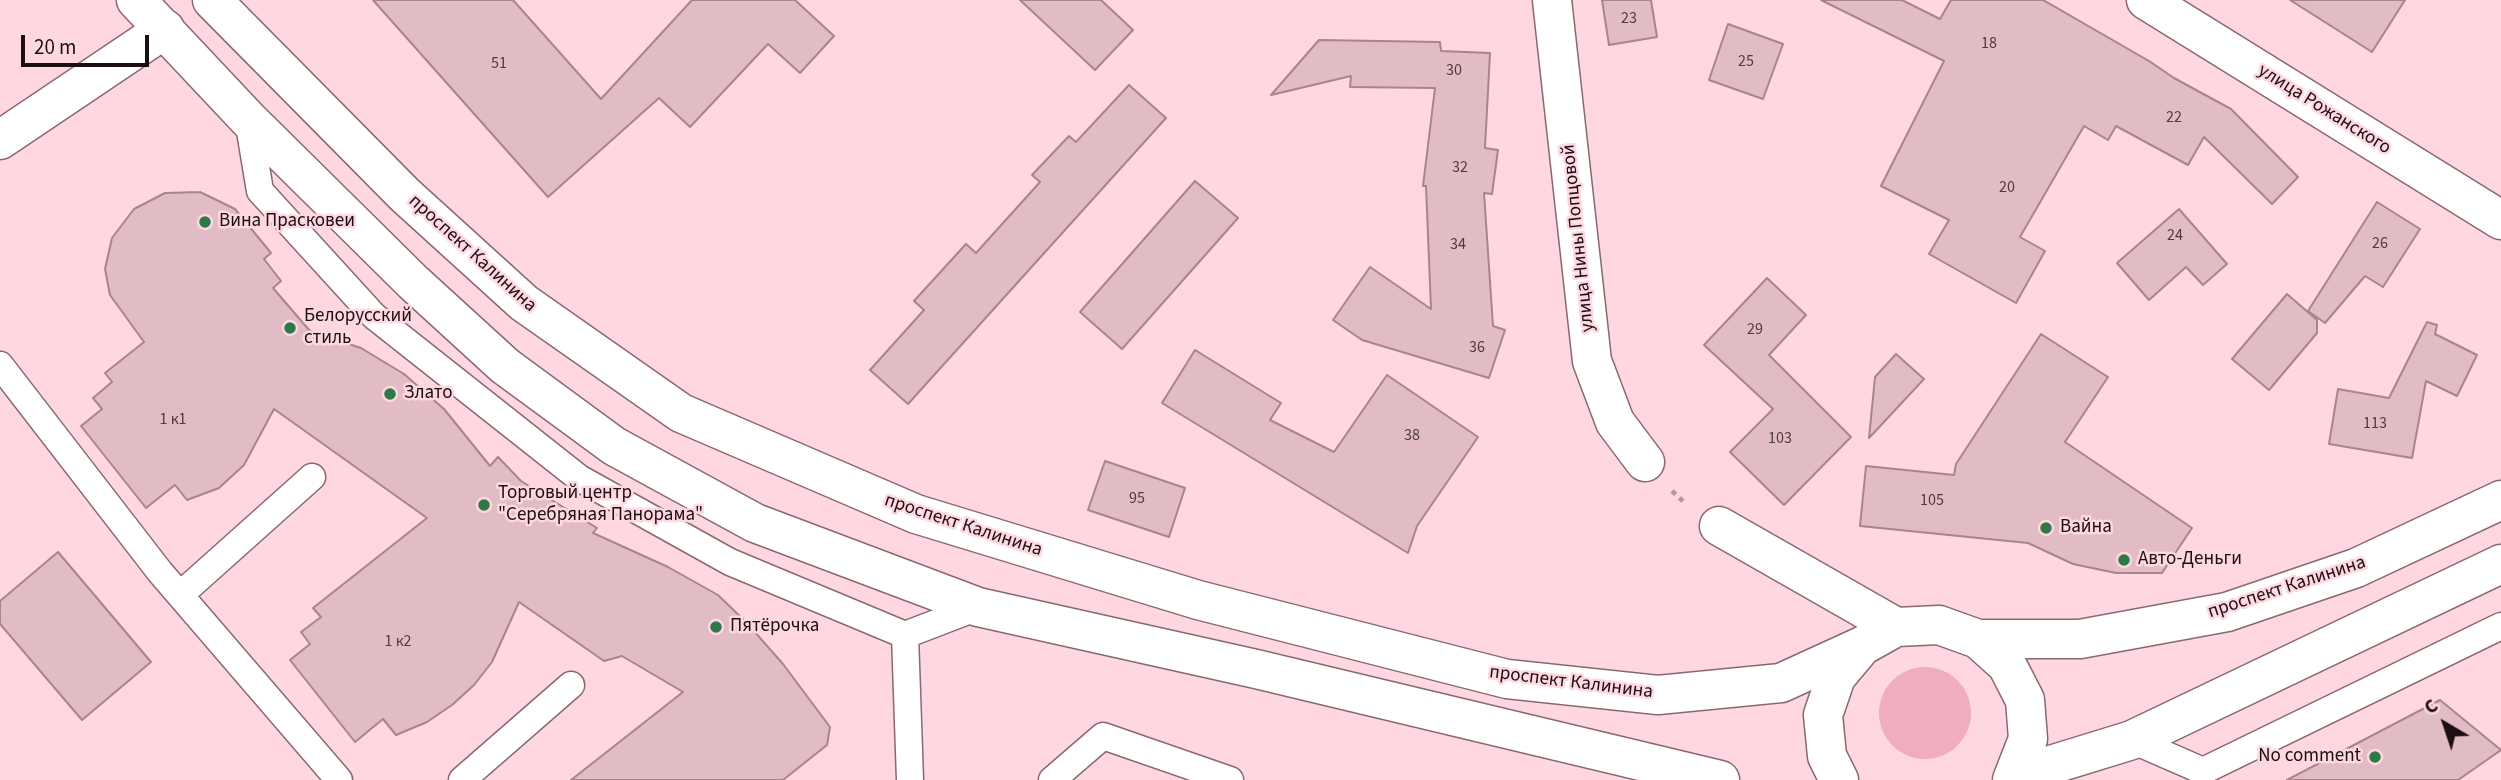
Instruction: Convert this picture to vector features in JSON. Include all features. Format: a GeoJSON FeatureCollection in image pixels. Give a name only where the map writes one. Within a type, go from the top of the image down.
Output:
{"type":"FeatureCollection","features":[{"type":"Feature","properties":{"kind":"main road"},"geometry":{"type":"LineString","coordinates":[[136,0],[248,119],[413,282],[505,366],[614,446],[755,523],[978,607],[1256,669],[1720,780]]}},
{"type":"Feature","properties":{"kind":"main road","name":"проспект Калинина"},"geometry":{"type":"LineString","coordinates":[[212,0],[405,195],[524,303],[681,413],[916,514],[1198,600],[1507,679],[1658,695],[1781,683],[1863,646],[1896,627],[1939,625],[1978,639],[2080,639],[2227,612],[2356,568],[2501,500]]}},
{"type":"Feature","properties":{"kind":"main road","name":"улица Нины Попцовой"},"geometry":{"type":"LineString","coordinates":[[1552,0],[1592,361],[1615,422],[1645,462]]}},
{"type":"Feature","properties":{"kind":"main road","name":"улица Рожанского"},"geometry":{"type":"LineString","coordinates":[[2146,0],[2501,220]]}},
{"type":"Feature","properties":{"kind":"main road"},"geometry":{"type":"LineString","coordinates":[[0,140],[165,29]]}},
{"type":"Feature","properties":{"kind":"main road"},"geometry":{"type":"LineString","coordinates":[[1719,526],[1896,627]]}},
{"type":"Feature","properties":{"kind":"main road","name":"проспект Калинина"},"geometry":{"type":"LineString","coordinates":[[2014,778],[2132,740],[2501,564]]}},
{"type":"Feature","properties":{"kind":"main road","name":"проспект Калинина"},"geometry":{"type":"LineString","coordinates":[[1978,639],[2007,665],[2025,700],[2028,739],[2014,778]]}},
{"type":"Feature","properties":{"kind":"main road","name":"проспект Калинина"},"geometry":{"type":"LineString","coordinates":[[1839,780],[1827,756],[1823,715],[1836,677],[1863,646]]}},
{"type":"Feature","properties":{"kind":"lane"},"geometry":{"type":"LineString","coordinates":[[248,119],[260,191],[374,317],[579,478],[730,562],[905,635],[978,607]]}},
{"type":"Feature","properties":{"kind":"lane"},"geometry":{"type":"LineString","coordinates":[[0,365],[180,595],[339,780]]}},
{"type":"Feature","properties":{"kind":"lane"},"geometry":{"type":"LineString","coordinates":[[180,595],[312,477]]}},
{"type":"Feature","properties":{"kind":"lane"},"geometry":{"type":"LineString","coordinates":[[2132,740],[2203,771],[2501,626]]}},
{"type":"Feature","properties":{"kind":"lane"},"geometry":{"type":"LineString","coordinates":[[905,635],[910,780]]}},
{"type":"Feature","properties":{"kind":"lane"},"geometry":{"type":"LineString","coordinates":[[462,780],[571,685]]}},
{"type":"Feature","properties":{"kind":"lane"},"geometry":{"type":"LineString","coordinates":[[1052,780],[1103,736],[1230,780]]}},
{"type":"Feature","properties":{"kind":"path"},"geometry":{"type":"LineString","coordinates":[[1645,462],[1682,501],[1719,526]]}},
{"type":"Feature","properties":{"kind":"shaded area"},"geometry":{"type":"Polygon","coordinates":[[[1925,667],[1951,675],[1963,687],[1971,713],[1963,739],[1951,751],[1925,759],[1899,751],[1887,739],[1879,713],[1887,687],[1899,675],[1925,667]]]}},
{"type":"Feature","properties":{"kind":"building"},"geometry":{"type":"Polygon","coordinates":[[[373,0],[513,0],[601,99],[692,0],[795,0],[834,36],[800,73],[768,44],[690,127],[659,98],[548,197],[373,0]]]}},
{"type":"Feature","properties":{"kind":"building"},"geometry":{"type":"Polygon","coordinates":[[[1020,0],[1101,0],[1133,30],[1095,70],[1020,0]]]}},
{"type":"Feature","properties":{"kind":"building"},"geometry":{"type":"Polygon","coordinates":[[[1602,0],[1651,0],[1657,37],[1609,45],[1602,0]]]}},
{"type":"Feature","properties":{"kind":"building"},"geometry":{"type":"Polygon","coordinates":[[[1821,0],[1902,0],[1940,19],[1951,0],[2043,0],[2231,109],[2298,177],[2272,204],[2204,137],[2188,165],[2116,126],[2108,140],[2084,126],[2020,237],[2045,251],[2016,303],[1929,254],[1949,220],[1881,186],[1944,61],[1821,0]]]}},
{"type":"Feature","properties":{"kind":"building"},"geometry":{"type":"Polygon","coordinates":[[[2290,0],[2405,0],[2372,52],[2290,0]]]}},
{"type":"Feature","properties":{"kind":"building"},"geometry":{"type":"Polygon","coordinates":[[[1728,24],[1783,44],[1763,99],[1709,80],[1728,24]]]}},
{"type":"Feature","properties":{"kind":"building"},"geometry":{"type":"Polygon","coordinates":[[[1319,40],[1440,42],[1441,51],[1490,53],[1485,148],[1498,150],[1492,194],[1484,193],[1493,326],[1505,330],[1489,378],[1362,340],[1333,320],[1370,267],[1431,309],[1426,186],[1423,186],[1435,88],[1350,87],[1351,76],[1271,95],[1319,40]]]}},
{"type":"Feature","properties":{"kind":"building"},"geometry":{"type":"Polygon","coordinates":[[[1129,85],[1166,118],[908,404],[870,370],[924,310],[914,301],[966,244],[976,253],[1040,182],[1032,175],[1069,136],[1076,142],[1129,85]]]}},
{"type":"Feature","properties":{"kind":"building"},"geometry":{"type":"Polygon","coordinates":[[[1195,181],[1238,218],[1122,349],[1080,312],[1195,181]]]}},
{"type":"Feature","properties":{"kind":"building"},"geometry":{"type":"Polygon","coordinates":[[[200,192],[235,209],[271,253],[264,259],[281,281],[273,288],[310,331],[361,348],[404,374],[444,409],[490,466],[498,457],[521,481],[597,528],[593,533],[668,567],[718,595],[783,664],[830,727],[827,745],[783,780],[571,780],[683,692],[622,656],[604,661],[519,602],[492,662],[474,685],[452,705],[427,722],[396,735],[383,719],[355,742],[290,660],[310,644],[301,632],[321,617],[313,608],[427,518],[274,409],[244,465],[219,488],[187,500],[175,485],[146,508],[81,426],[102,409],[93,398],[112,382],[105,373],[144,342],[110,295],[105,269],[112,238],[134,209],[165,193],[200,192]]]}},
{"type":"Feature","properties":{"kind":"building"},"geometry":{"type":"Polygon","coordinates":[[[2377,202],[2420,229],[2383,287],[2365,276],[2325,323],[2308,311],[2377,202]]]}},
{"type":"Feature","properties":{"kind":"building"},"geometry":{"type":"Polygon","coordinates":[[[2179,209],[2227,264],[2203,285],[2186,267],[2149,300],[2117,263],[2179,209]]]}},
{"type":"Feature","properties":{"kind":"building"},"geometry":{"type":"Polygon","coordinates":[[[1767,278],[1806,315],[1769,355],[1851,437],[1784,505],[1730,452],[1773,409],[1704,345],[1767,278]]]}},
{"type":"Feature","properties":{"kind":"building"},"geometry":{"type":"Polygon","coordinates":[[[2287,294],[2317,320],[2317,333],[2269,390],[2232,359],[2287,294]]]}},
{"type":"Feature","properties":{"kind":"building"},"geometry":{"type":"Polygon","coordinates":[[[2427,322],[2437,325],[2435,334],[2477,355],[2457,396],[2426,381],[2412,458],[2329,444],[2338,389],[2389,398],[2427,322]]]}},
{"type":"Feature","properties":{"kind":"building"},"geometry":{"type":"Polygon","coordinates":[[[2041,334],[2108,377],[2065,442],[2192,528],[2162,573],[2116,573],[2073,564],[2028,543],[1860,526],[1866,466],[1954,475],[1956,464],[2041,334]]]}},
{"type":"Feature","properties":{"kind":"building"},"geometry":{"type":"Polygon","coordinates":[[[1195,350],[1281,403],[1270,420],[1334,452],[1387,375],[1478,437],[1417,526],[1408,553],[1162,403],[1195,350]]]}},
{"type":"Feature","properties":{"kind":"building"},"geometry":{"type":"Polygon","coordinates":[[[1896,354],[1924,379],[1869,438],[1875,377],[1896,354]]]}},
{"type":"Feature","properties":{"kind":"building"},"geometry":{"type":"Polygon","coordinates":[[[1105,461],[1185,488],[1169,537],[1088,510],[1105,461]]]}},
{"type":"Feature","properties":{"kind":"building"},"geometry":{"type":"Polygon","coordinates":[[[58,552],[151,662],[82,720],[0,624],[0,601],[58,552]]]}},
{"type":"Feature","properties":{"kind":"building"},"geometry":{"type":"Polygon","coordinates":[[[2440,700],[2501,750],[2458,780],[2287,780],[2440,700]]]}},
{"type":"Feature","properties":{"kind":"place","name":"Вина Прасковеи"},"geometry":{"type":"Point","coordinates":[205,222]}},
{"type":"Feature","properties":{"kind":"place","name":"Белорусский стиль"},"geometry":{"type":"Point","coordinates":[290,328]}},
{"type":"Feature","properties":{"kind":"place","name":"Злато"},"geometry":{"type":"Point","coordinates":[390,394]}},
{"type":"Feature","properties":{"kind":"place","name":"Торговый центр \"Серебряная Панорама\""},"geometry":{"type":"Point","coordinates":[484,505]}},
{"type":"Feature","properties":{"kind":"place","name":"Вайна"},"geometry":{"type":"Point","coordinates":[2046,528]}},
{"type":"Feature","properties":{"kind":"place","name":"Авто-Деньги"},"geometry":{"type":"Point","coordinates":[2124,560]}},
{"type":"Feature","properties":{"kind":"place","name":"Пятёрочка"},"geometry":{"type":"Point","coordinates":[716,627]}},
{"type":"Feature","properties":{"kind":"place","name":"No comment"},"geometry":{"type":"Point","coordinates":[2375,757]}}]}
